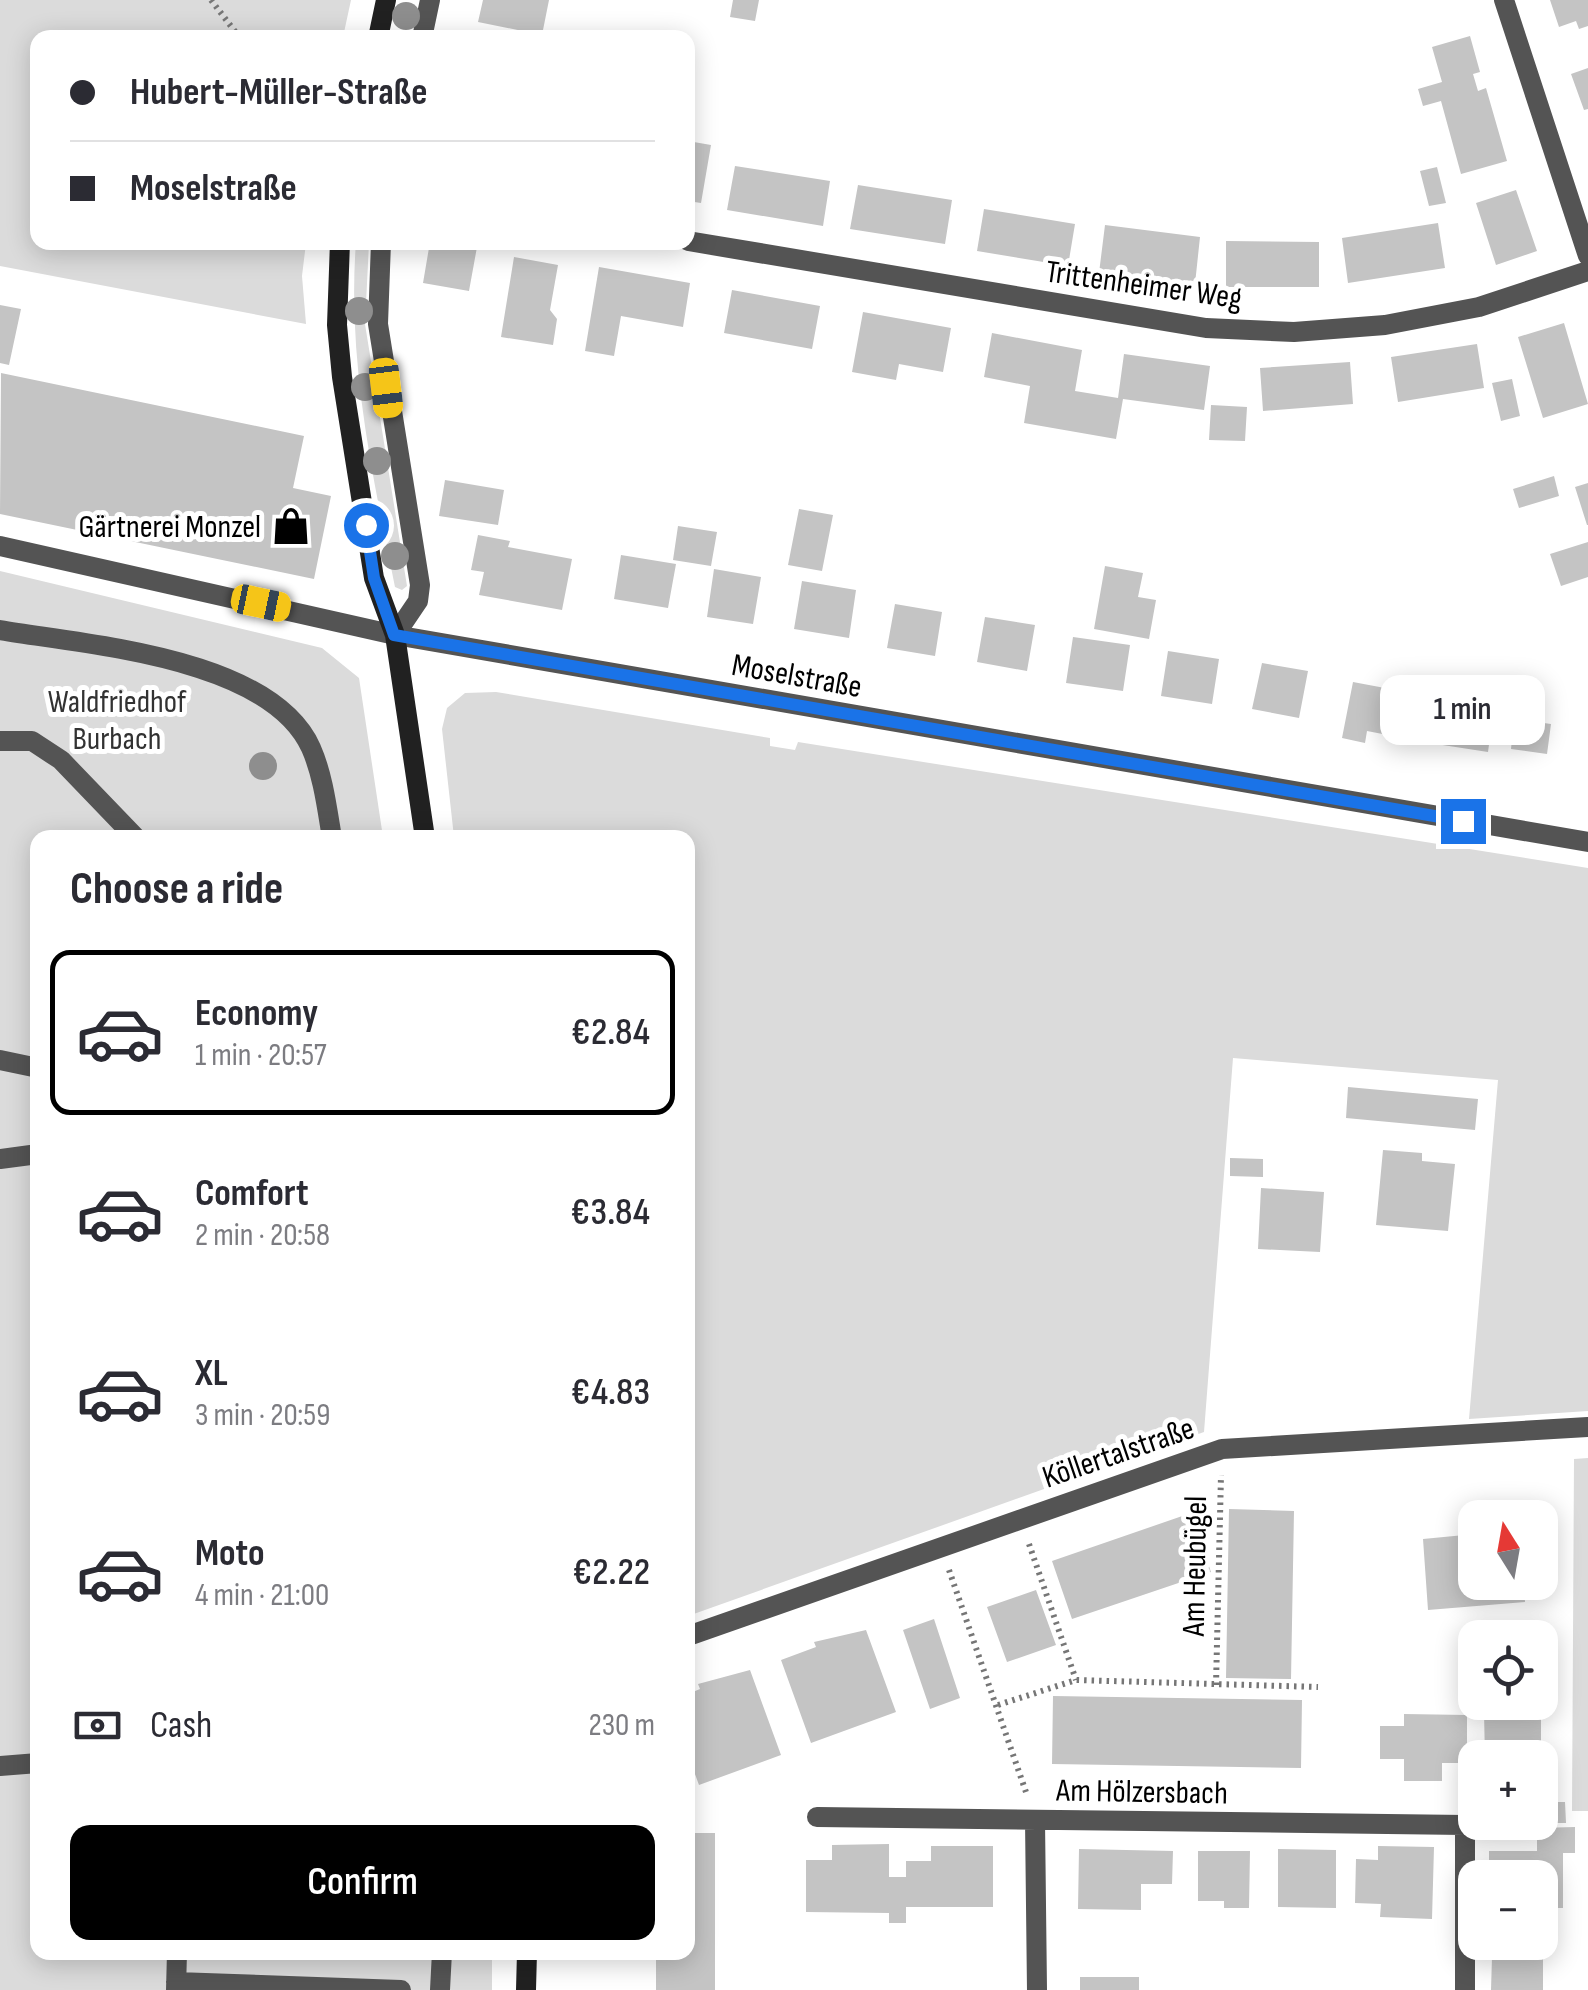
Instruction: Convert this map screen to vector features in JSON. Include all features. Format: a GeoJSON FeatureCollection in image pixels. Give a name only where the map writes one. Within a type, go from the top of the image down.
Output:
{"type":"FeatureCollection","features":[{"type":"Feature","properties":{"kind":"main road"},"geometry":{"type":"LineString","coordinates":[[380,30],[386,0]]}},
{"type":"Feature","properties":{"kind":"main road"},"geometry":{"type":"LineString","coordinates":[[340,250],[337,325],[342,377],[374,578],[394,635],[424,830]]}},
{"type":"Feature","properties":{"kind":"main road"},"geometry":{"type":"LineString","coordinates":[[526,1960],[526,1990]]}},
{"type":"Feature","properties":{"kind":"street"},"geometry":{"type":"LineString","coordinates":[[424,30],[430,0]]}},
{"type":"Feature","properties":{"kind":"street"},"geometry":{"type":"LineString","coordinates":[[1504,0],[1588,256]]}},
{"type":"Feature","properties":{"kind":"street","name":"Trittenheimer Weg"},"geometry":{"type":"LineString","coordinates":[[695,242],[1206,328],[1294,332],[1385,325],[1478,307],[1588,271]]}},
{"type":"Feature","properties":{"kind":"street"},"geometry":{"type":"LineString","coordinates":[[381,250],[378,324],[420,585],[418,601],[394,635]]}},
{"type":"Feature","properties":{"kind":"street","name":"Moselstraße"},"geometry":{"type":"LineString","coordinates":[[0,546],[394,635],[1588,842]]}},
{"type":"Feature","properties":{"kind":"street"},"geometry":{"type":"LineString","coordinates":[[0,630],[208,670],[274,703],[310,746],[330,830]]}},
{"type":"Feature","properties":{"kind":"street"},"geometry":{"type":"LineString","coordinates":[[0,741],[32,741],[60,760],[128,830]]}},
{"type":"Feature","properties":{"kind":"street"},"geometry":{"type":"LineString","coordinates":[[0,1060],[30,1066]]}},
{"type":"Feature","properties":{"kind":"street"},"geometry":{"type":"LineString","coordinates":[[0,1159],[30,1155]]}},
{"type":"Feature","properties":{"kind":"street","name":"Köllertalstraße"},"geometry":{"type":"LineString","coordinates":[[695,1633],[1222,1449],[1588,1427]]}},
{"type":"Feature","properties":{"kind":"street"},"geometry":{"type":"LineString","coordinates":[[0,1766],[30,1764]]}},
{"type":"Feature","properties":{"kind":"street","name":"Am Hölzersbach"},"geometry":{"type":"LineString","coordinates":[[817,1816],[1466,1825],[1465,1990]]}},
{"type":"Feature","properties":{"kind":"street"},"geometry":{"type":"LineString","coordinates":[[1035,1820],[1037,1990]]}},
{"type":"Feature","properties":{"kind":"street"},"geometry":{"type":"LineString","coordinates":[[177,1960],[176,1986],[400,1990]]}},
{"type":"Feature","properties":{"kind":"street"},"geometry":{"type":"LineString","coordinates":[[440,1990],[442,1960]]}},
{"type":"Feature","properties":{"kind":"path"},"geometry":{"type":"LineString","coordinates":[[211,0],[234,30]]}},
{"type":"Feature","properties":{"kind":"path","name":"Am Heubügel"},"geometry":{"type":"LineString","coordinates":[[1216,1685],[1222,1449]]}},
{"type":"Feature","properties":{"kind":"path"},"geometry":{"type":"LineString","coordinates":[[1020,1517],[1076,1680]]}},
{"type":"Feature","properties":{"kind":"path"},"geometry":{"type":"LineString","coordinates":[[940,1545],[1035,1820]]}},
{"type":"Feature","properties":{"kind":"path"},"geometry":{"type":"LineString","coordinates":[[998,1705],[1076,1680],[1318,1688]]}},
{"type":"Feature","properties":{"kind":"green space"},"geometry":{"type":"Polygon","coordinates":[[[0,0],[351,0],[345,30],[30,30],[30,250],[305,250],[302,276],[306,324],[0,266],[0,0]]]}},
{"type":"Feature","properties":{"kind":"green space"},"geometry":{"type":"Polygon","coordinates":[[[356,250],[369,250],[365,324],[407,586],[402,590],[395,587],[364,416],[354,286],[356,250]]]}},
{"type":"Feature","properties":{"kind":"green space","name":"Waldfriedhof Burbach"},"geometry":{"type":"Polygon","coordinates":[[[0,571],[322,648],[359,678],[382,830],[30,830],[30,1960],[492,1960],[492,1990],[0,1990],[0,571]]]}},
{"type":"Feature","properties":{"kind":"green space"},"geometry":{"type":"Polygon","coordinates":[[[496,692],[770,738],[770,746],[795,750],[798,742],[1588,868],[1588,1411],[1469,1419],[1498,1080],[1233,1058],[1204,1432],[695,1614],[695,830],[453,830],[442,729],[447,708],[465,693],[496,692]]]}},
{"type":"Feature","properties":{"kind":"green space"},"geometry":{"type":"Polygon","coordinates":[[[1588,1458],[1588,1811],[1572,1811],[1574,1459],[1588,1458]]]}},
{"type":"Feature","properties":{"kind":"building"},"geometry":{"type":"Polygon","coordinates":[[[483,0],[549,0],[543,30],[517,30],[478,22],[483,0]]]}},
{"type":"Feature","properties":{"kind":"building"},"geometry":{"type":"Polygon","coordinates":[[[733,0],[759,0],[755,21],[730,17],[733,0]]]}},
{"type":"Feature","properties":{"kind":"building"},"geometry":{"type":"Polygon","coordinates":[[[1550,0],[1588,0],[1588,26],[1579,29],[1576,21],[1559,27],[1550,0]]]}},
{"type":"Feature","properties":{"kind":"building"},"geometry":{"type":"Polygon","coordinates":[[[1470,36],[1480,72],[1473,74],[1478,91],[1486,88],[1507,161],[1461,174],[1441,101],[1423,106],[1418,89],[1442,82],[1432,47],[1470,36]]]}},
{"type":"Feature","properties":{"kind":"building"},"geometry":{"type":"Polygon","coordinates":[[[1588,68],[1588,109],[1584,110],[1571,74],[1588,68]]]}},
{"type":"Feature","properties":{"kind":"building"},"geometry":{"type":"Polygon","coordinates":[[[695,142],[711,145],[701,203],[695,202],[695,142]]]}},
{"type":"Feature","properties":{"kind":"building"},"geometry":{"type":"Polygon","coordinates":[[[735,166],[830,181],[823,226],[727,210],[735,166]]]}},
{"type":"Feature","properties":{"kind":"building"},"geometry":{"type":"Polygon","coordinates":[[[1437,167],[1446,203],[1429,206],[1420,171],[1437,167]]]}},
{"type":"Feature","properties":{"kind":"building"},"geometry":{"type":"Polygon","coordinates":[[[858,185],[952,200],[945,244],[850,229],[858,185]]]}},
{"type":"Feature","properties":{"kind":"building"},"geometry":{"type":"Polygon","coordinates":[[[1516,190],[1537,251],[1496,265],[1476,203],[1516,190]]]}},
{"type":"Feature","properties":{"kind":"building"},"geometry":{"type":"Polygon","coordinates":[[[984,209],[1075,224],[1068,266],[977,251],[984,209]]]}},
{"type":"Feature","properties":{"kind":"building"},"geometry":{"type":"Polygon","coordinates":[[[1438,223],[1445,268],[1348,283],[1342,238],[1438,223]]]}},
{"type":"Feature","properties":{"kind":"building"},"geometry":{"type":"Polygon","coordinates":[[[1105,225],[1200,237],[1195,284],[1099,273],[1105,225]]]}},
{"type":"Feature","properties":{"kind":"building"},"geometry":{"type":"Polygon","coordinates":[[[1226,241],[1319,242],[1319,287],[1226,287],[1226,241]]]}},
{"type":"Feature","properties":{"kind":"building"},"geometry":{"type":"Polygon","coordinates":[[[429,250],[476,250],[469,291],[423,283],[429,250]]]}},
{"type":"Feature","properties":{"kind":"building"},"geometry":{"type":"Polygon","coordinates":[[[514,257],[558,265],[550,310],[557,319],[553,345],[501,337],[514,257]]]}},
{"type":"Feature","properties":{"kind":"building"},"geometry":{"type":"Polygon","coordinates":[[[599,267],[690,283],[683,327],[621,316],[614,356],[585,351],[599,267]]]}},
{"type":"Feature","properties":{"kind":"building"},"geometry":{"type":"Polygon","coordinates":[[[732,290],[820,306],[812,349],[724,333],[732,290]]]}},
{"type":"Feature","properties":{"kind":"building"},"geometry":{"type":"Polygon","coordinates":[[[0,305],[21,309],[9,365],[0,363],[0,305]]]}},
{"type":"Feature","properties":{"kind":"building"},"geometry":{"type":"Polygon","coordinates":[[[863,312],[951,328],[943,372],[899,364],[896,380],[852,372],[863,312]]]}},
{"type":"Feature","properties":{"kind":"building"},"geometry":{"type":"Polygon","coordinates":[[[1564,323],[1588,404],[1543,418],[1518,337],[1564,323]]]}},
{"type":"Feature","properties":{"kind":"building"},"geometry":{"type":"Polygon","coordinates":[[[992,333],[1082,350],[1075,391],[1118,398],[1124,354],[1210,366],[1204,410],[1123,399],[1116,439],[1024,423],[1030,386],[984,377],[992,333]]]}},
{"type":"Feature","properties":{"kind":"building"},"geometry":{"type":"Polygon","coordinates":[[[1477,344],[1484,388],[1398,402],[1391,357],[1477,344]]]}},
{"type":"Feature","properties":{"kind":"building"},"geometry":{"type":"Polygon","coordinates":[[[1350,362],[1353,404],[1263,411],[1260,368],[1350,362]]]}},
{"type":"Feature","properties":{"kind":"building"},"geometry":{"type":"Polygon","coordinates":[[[1,373],[304,436],[293,488],[331,496],[314,579],[0,514],[1,373]]]}},
{"type":"Feature","properties":{"kind":"building"},"geometry":{"type":"Polygon","coordinates":[[[1512,379],[1520,416],[1501,421],[1492,383],[1512,379]]]}},
{"type":"Feature","properties":{"kind":"building"},"geometry":{"type":"Polygon","coordinates":[[[1211,405],[1247,407],[1245,441],[1209,440],[1211,405]]]}},
{"type":"Feature","properties":{"kind":"building"},"geometry":{"type":"Polygon","coordinates":[[[1554,476],[1559,496],[1519,508],[1513,489],[1554,476]]]}},
{"type":"Feature","properties":{"kind":"building"},"geometry":{"type":"Polygon","coordinates":[[[445,480],[504,490],[498,525],[439,516],[445,480]]]}},
{"type":"Feature","properties":{"kind":"building"},"geometry":{"type":"Polygon","coordinates":[[[1588,483],[1588,525],[1587,525],[1575,487],[1588,483]]]}},
{"type":"Feature","properties":{"kind":"building"},"geometry":{"type":"Polygon","coordinates":[[[799,509],[833,515],[822,571],[788,565],[799,509]]]}},
{"type":"Feature","properties":{"kind":"building"},"geometry":{"type":"Polygon","coordinates":[[[678,526],[717,532],[711,566],[673,560],[678,526]]]}},
{"type":"Feature","properties":{"kind":"building"},"geometry":{"type":"Polygon","coordinates":[[[478,535],[510,541],[508,547],[572,559],[562,610],[479,595],[484,572],[471,570],[478,535]]]}},
{"type":"Feature","properties":{"kind":"building"},"geometry":{"type":"Polygon","coordinates":[[[1588,542],[1588,577],[1561,586],[1550,554],[1588,542]]]}},
{"type":"Feature","properties":{"kind":"building"},"geometry":{"type":"Polygon","coordinates":[[[621,555],[676,564],[668,608],[614,599],[621,555]]]}},
{"type":"Feature","properties":{"kind":"building"},"geometry":{"type":"Polygon","coordinates":[[[1105,566],[1143,573],[1138,597],[1156,600],[1149,639],[1094,629],[1105,566]]]}},
{"type":"Feature","properties":{"kind":"building"},"geometry":{"type":"Polygon","coordinates":[[[714,569],[761,577],[753,624],[707,617],[714,569]]]}},
{"type":"Feature","properties":{"kind":"building"},"geometry":{"type":"Polygon","coordinates":[[[802,581],[856,590],[849,638],[794,629],[802,581]]]}},
{"type":"Feature","properties":{"kind":"building"},"geometry":{"type":"Polygon","coordinates":[[[895,604],[942,612],[935,656],[887,648],[895,604]]]}},
{"type":"Feature","properties":{"kind":"building"},"geometry":{"type":"Polygon","coordinates":[[[985,617],[1035,625],[1027,671],[977,662],[985,617]]]}},
{"type":"Feature","properties":{"kind":"building"},"geometry":{"type":"Polygon","coordinates":[[[1073,637],[1130,645],[1123,691],[1066,683],[1073,637]]]}},
{"type":"Feature","properties":{"kind":"building"},"geometry":{"type":"Polygon","coordinates":[[[1168,651],[1219,659],[1212,704],[1161,696],[1168,651]]]}},
{"type":"Feature","properties":{"kind":"building"},"geometry":{"type":"Polygon","coordinates":[[[1262,663],[1308,671],[1299,718],[1252,709],[1262,663]]]}},
{"type":"Feature","properties":{"kind":"building"},"geometry":{"type":"Polygon","coordinates":[[[1353,682],[1406,692],[1398,737],[1367,731],[1365,743],[1342,738],[1353,682]]]}},
{"type":"Feature","properties":{"kind":"building"},"geometry":{"type":"Polygon","coordinates":[[[1444,699],[1494,707],[1488,752],[1436,744],[1444,699]]]}},
{"type":"Feature","properties":{"kind":"building"},"geometry":{"type":"Polygon","coordinates":[[[1514,719],[1551,724],[1547,754],[1511,749],[1514,719]]]}},
{"type":"Feature","properties":{"kind":"building"},"geometry":{"type":"Polygon","coordinates":[[[1348,1087],[1478,1099],[1475,1130],[1346,1118],[1348,1087]]]}},
{"type":"Feature","properties":{"kind":"building"},"geometry":{"type":"Polygon","coordinates":[[[1383,1150],[1422,1153],[1422,1161],[1455,1164],[1448,1231],[1376,1225],[1383,1150]]]}},
{"type":"Feature","properties":{"kind":"building"},"geometry":{"type":"Polygon","coordinates":[[[1230,1158],[1263,1159],[1263,1177],[1230,1176],[1230,1158]]]}},
{"type":"Feature","properties":{"kind":"building"},"geometry":{"type":"Polygon","coordinates":[[[1261,1188],[1324,1192],[1320,1252],[1258,1249],[1261,1188]]]}},
{"type":"Feature","properties":{"kind":"building"},"geometry":{"type":"Polygon","coordinates":[[[1229,1509],[1294,1511],[1291,1679],[1226,1678],[1229,1509]]]}},
{"type":"Feature","properties":{"kind":"building"},"geometry":{"type":"Polygon","coordinates":[[[1191,1513],[1211,1572],[1072,1619],[1052,1561],[1191,1513]]]}},
{"type":"Feature","properties":{"kind":"building"},"geometry":{"type":"Polygon","coordinates":[[[1458,1536],[1458,1600],[1525,1602],[1428,1610],[1423,1539],[1458,1536]]]}},
{"type":"Feature","properties":{"kind":"building"},"geometry":{"type":"Polygon","coordinates":[[[1036,1590],[1056,1645],[1007,1662],[987,1607],[1036,1590]]]}},
{"type":"Feature","properties":{"kind":"building"},"geometry":{"type":"Polygon","coordinates":[[[934,1619],[960,1698],[930,1709],[903,1630],[934,1619]]]}},
{"type":"Feature","properties":{"kind":"building"},"geometry":{"type":"Polygon","coordinates":[[[866,1630],[896,1712],[811,1743],[781,1660],[816,1647],[814,1642],[866,1630]]]}},
{"type":"Feature","properties":{"kind":"building"},"geometry":{"type":"Polygon","coordinates":[[[750,1670],[781,1755],[699,1785],[695,1774],[698,1684],[750,1670]]]}},
{"type":"Feature","properties":{"kind":"building"},"geometry":{"type":"Polygon","coordinates":[[[1053,1696],[1302,1700],[1301,1768],[1052,1764],[1053,1696]]]}},
{"type":"Feature","properties":{"kind":"building"},"geometry":{"type":"Polygon","coordinates":[[[1404,1714],[1458,1715],[1458,1720],[1467,1720],[1467,1740],[1458,1740],[1458,1763],[1442,1763],[1442,1781],[1404,1781],[1404,1759],[1380,1759],[1380,1726],[1404,1726],[1404,1714]]]}},
{"type":"Feature","properties":{"kind":"building"},"geometry":{"type":"Polygon","coordinates":[[[1484,1720],[1541,1720],[1541,1740],[1485,1740],[1484,1720]]]}},
{"type":"Feature","properties":{"kind":"building"},"geometry":{"type":"Polygon","coordinates":[[[1558,1802],[1565,1802],[1566,1823],[1558,1823],[1558,1802]]]}},
{"type":"Feature","properties":{"kind":"building"},"geometry":{"type":"Polygon","coordinates":[[[1558,1827],[1575,1827],[1575,1853],[1563,1853],[1563,1908],[1558,1908],[1558,1860],[1489,1860],[1489,1851],[1537,1851],[1537,1840],[1558,1840],[1558,1827]]]}},
{"type":"Feature","properties":{"kind":"building"},"geometry":{"type":"Polygon","coordinates":[[[695,1833],[715,1833],[715,1990],[656,1990],[656,1960],[695,1960],[695,1833]]]}},
{"type":"Feature","properties":{"kind":"building"},"geometry":{"type":"Polygon","coordinates":[[[889,1844],[889,1877],[906,1877],[906,1861],[931,1861],[931,1846],[993,1846],[993,1907],[906,1907],[906,1923],[889,1923],[889,1913],[806,1912],[806,1860],[832,1860],[832,1845],[889,1844]]]}},
{"type":"Feature","properties":{"kind":"building"},"geometry":{"type":"Polygon","coordinates":[[[1378,1846],[1434,1847],[1432,1919],[1380,1917],[1381,1904],[1355,1903],[1356,1859],[1378,1860],[1378,1846]]]}},
{"type":"Feature","properties":{"kind":"building"},"geometry":{"type":"Polygon","coordinates":[[[1079,1849],[1173,1851],[1172,1884],[1141,1884],[1141,1910],[1078,1909],[1079,1849]]]}},
{"type":"Feature","properties":{"kind":"building"},"geometry":{"type":"Polygon","coordinates":[[[1278,1849],[1336,1850],[1336,1908],[1278,1907],[1278,1849]]]}},
{"type":"Feature","properties":{"kind":"building"},"geometry":{"type":"Polygon","coordinates":[[[1198,1851],[1250,1851],[1249,1908],[1224,1908],[1224,1901],[1198,1901],[1198,1851]]]}},
{"type":"Feature","properties":{"kind":"building"},"geometry":{"type":"Polygon","coordinates":[[[1492,1960],[1543,1960],[1543,1990],[1491,1990],[1492,1960]]]}},
{"type":"Feature","properties":{"kind":"building"},"geometry":{"type":"Polygon","coordinates":[[[1080,1977],[1139,1977],[1139,1990],[1080,1990],[1080,1977]]]}},
{"type":"Feature","properties":{"kind":"place","name":"Gärtnerei Monzel"},"geometry":{"type":"Point","coordinates":[291,526]}},
{"type":"Feature","properties":{"kind":"route"},"geometry":{"type":"LineString","coordinates":[[366,525],[374,578],[394,635],[1463,821]]}}]}
